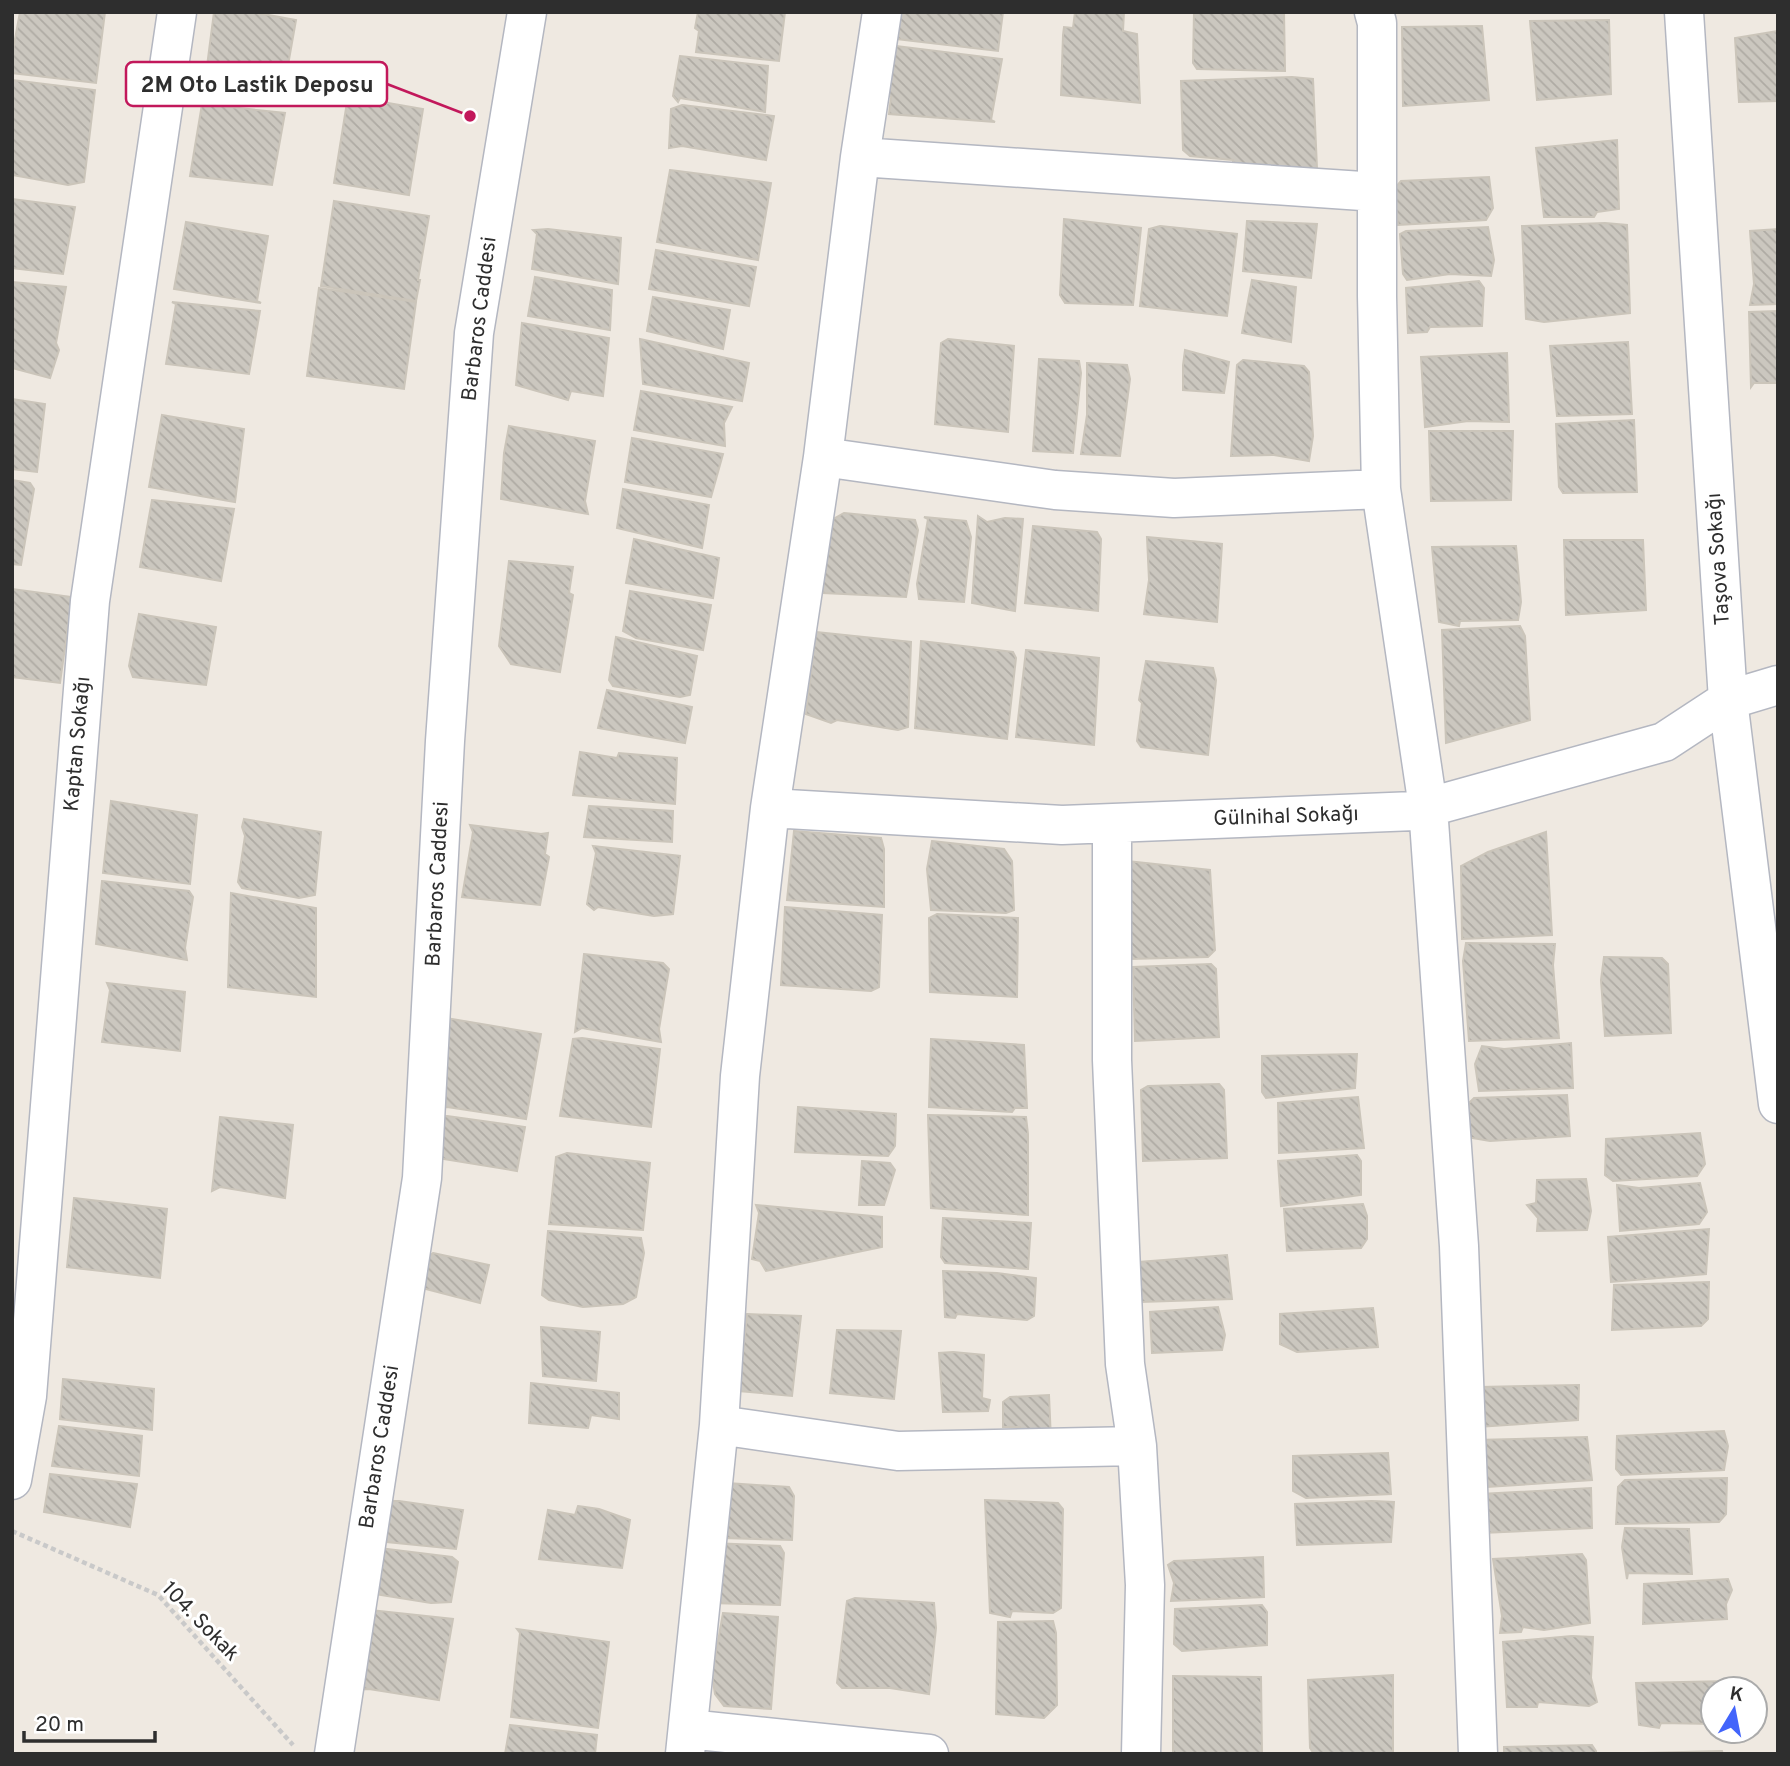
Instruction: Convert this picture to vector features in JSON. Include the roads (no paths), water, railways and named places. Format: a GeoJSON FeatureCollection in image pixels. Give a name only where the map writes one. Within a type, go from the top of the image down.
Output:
{"type":"FeatureCollection","features":[{"type":"Feature","properties":{"kind":"street","name":"Kaptan Sokağı"},"geometry":{"type":"LineString","coordinates":[[12,1480],[90,601],[177,12]]}},
{"type":"Feature","properties":{"kind":"street","name":"Barbaros Caddesi"},"geometry":{"type":"LineString","coordinates":[[334,1754],[422,1178],[445,741],[474,333],[527,12]]}},
{"type":"Feature","properties":{"kind":"street"},"geometry":{"type":"LineString","coordinates":[[882,12],[860,157],[823,457],[770,808],[740,1076],[719,1425],[686,1741],[929,1754]]}},
{"type":"Feature","properties":{"kind":"street"},"geometry":{"type":"LineString","coordinates":[[1374,12],[1377,23],[1377,296],[1381,489],[1428,807],[1459,1246],[1478,1754]]}},
{"type":"Feature","properties":{"kind":"street","name":"Taşova Sokağı"},"geometry":{"type":"LineString","coordinates":[[1684,12],[1728,700],[1778,1104]]}},
{"type":"Feature","properties":{"kind":"street"},"geometry":{"type":"LineString","coordinates":[[860,157],[1377,192]]}},
{"type":"Feature","properties":{"kind":"street"},"geometry":{"type":"LineString","coordinates":[[823,457],[1055,490],[1174,498],[1381,489]]}},
{"type":"Feature","properties":{"kind":"street","name":"Gülnihal Sokağı"},"geometry":{"type":"LineString","coordinates":[[770,808],[1062,825],[1415,811],[1664,742],[1728,700],[1778,685]]}},
{"type":"Feature","properties":{"kind":"street"},"geometry":{"type":"LineString","coordinates":[[1112,824],[1112,1060],[1125,1364],[1137,1446],[1145,1585],[1141,1754]]}},
{"type":"Feature","properties":{"kind":"street"},"geometry":{"type":"LineString","coordinates":[[719,1425],[898,1451],[1137,1446]]}},
{"type":"Feature","properties":{"kind":"place","name":"2M Oto Lastik Deposu"},"geometry":{"type":"Point","coordinates":[470,116]}}]}
